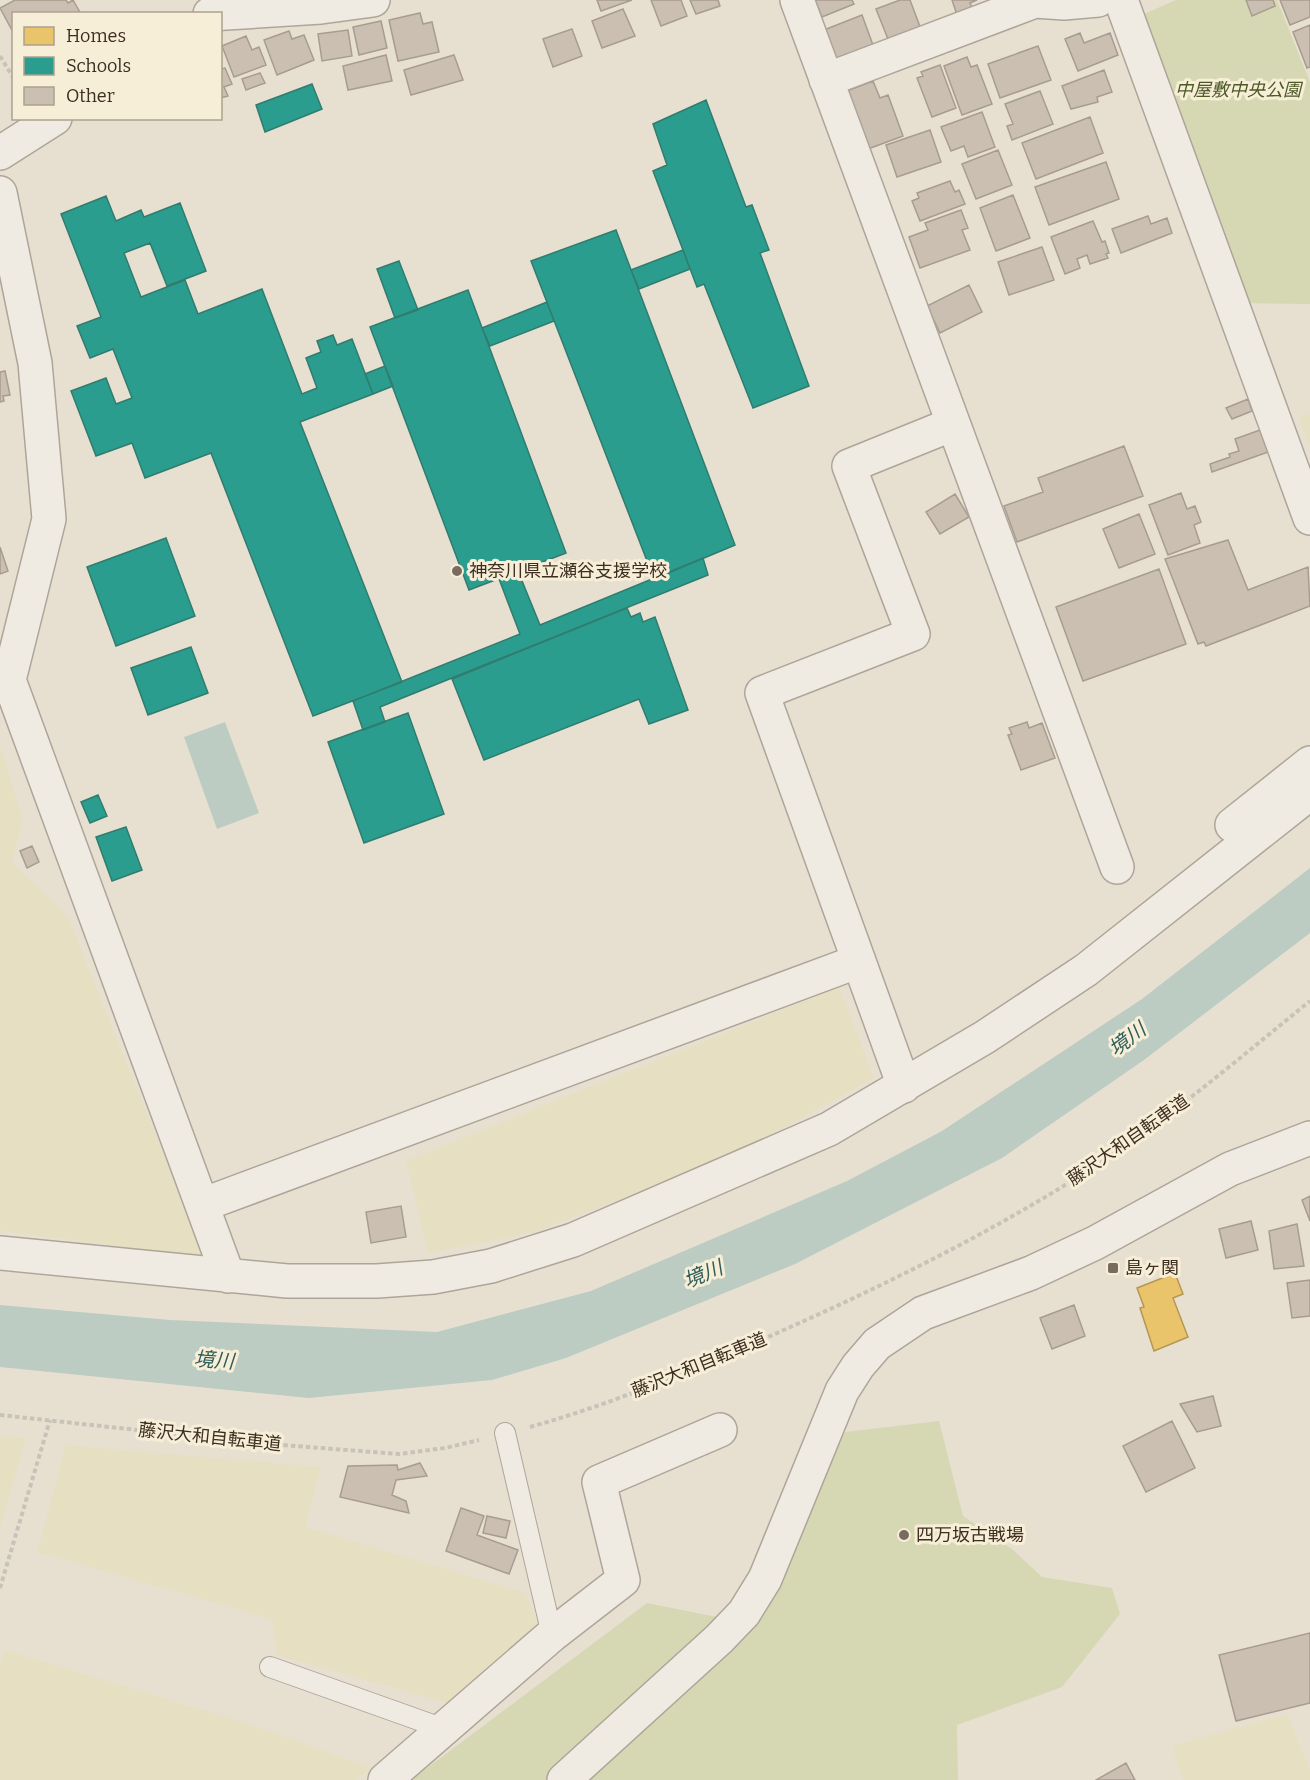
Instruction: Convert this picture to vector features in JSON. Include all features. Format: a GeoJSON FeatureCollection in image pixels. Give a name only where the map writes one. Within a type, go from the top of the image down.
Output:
{"type":"FeatureCollection","features":[{"type":"Feature","properties":{"kind":"street"},"geometry":{"type":"LineString","coordinates":[[222,13],[373,0]]}},
{"type":"Feature","properties":{"kind":"street"},"geometry":{"type":"LineString","coordinates":[[796,0],[1117,867]]}},
{"type":"Feature","properties":{"kind":"street"},"geometry":{"type":"LineString","coordinates":[[826,80],[1035,0],[1064,3],[1098,0]]}},
{"type":"Feature","properties":{"kind":"street"},"geometry":{"type":"LineString","coordinates":[[1121,0],[1310,519]]}},
{"type":"Feature","properties":{"kind":"street"},"geometry":{"type":"LineString","coordinates":[[0,153],[52,120]]}},
{"type":"Feature","properties":{"kind":"street"},"geometry":{"type":"LineString","coordinates":[[0,193],[35,363],[49,519],[4,683],[228,1276]]}},
{"type":"Feature","properties":{"kind":"street"},"geometry":{"type":"LineString","coordinates":[[904,1086],[762,693],[913,634],[849,466],[953,424]]}},
{"type":"Feature","properties":{"kind":"street"},"geometry":{"type":"LineString","coordinates":[[1224,860],[1211,842],[1310,763]]}},
{"type":"Feature","properties":{"kind":"street"},"geometry":{"type":"LineString","coordinates":[[0,1253],[287,1281],[377,1281],[433,1276],[491,1266],[573,1240],[829,1129],[904,1086],[1086,970],[1156,917],[1310,793]]}},
{"type":"Feature","properties":{"kind":"street"},"geometry":{"type":"LineString","coordinates":[[202,1205],[859,961]]}},
{"type":"Feature","properties":{"kind":"street"},"geometry":{"type":"LineString","coordinates":[[564,1780],[719,1639],[744,1613],[765,1579],[842,1391],[858,1365],[877,1344],[922,1313],[1031,1273],[1095,1243],[1230,1169],[1310,1138]]}},
{"type":"Feature","properties":{"kind":"street"},"geometry":{"type":"LineString","coordinates":[[385,1780],[552,1635],[623,1580],[599,1482],[720,1431]]}},
{"type":"Feature","properties":{"kind":"lane"},"geometry":{"type":"LineString","coordinates":[[505,1433],[552,1635]]}},
{"type":"Feature","properties":{"kind":"lane"},"geometry":{"type":"LineString","coordinates":[[270,1667],[444,1729]]}},
{"type":"Feature","properties":{"kind":"path"},"geometry":{"type":"LineString","coordinates":[[0,56],[12,76]]}},
{"type":"Feature","properties":{"kind":"path","name":"藤沢大和自転車道"},"geometry":{"type":"LineString","coordinates":[[0,1415],[256,1443],[399,1454],[445,1449],[586,1409],[689,1372],[849,1302],[931,1260],[1087,1172],[1177,1108],[1310,1001]]}},
{"type":"Feature","properties":{"kind":"path"},"geometry":{"type":"LineString","coordinates":[[0,1588],[50,1420]]}},
{"type":"Feature","properties":{"kind":"shaded area"},"geometry":{"type":"Polygon","coordinates":[[[1310,413],[1310,447],[1299,418],[1310,413]]]}},
{"type":"Feature","properties":{"kind":"shaded area"},"geometry":{"type":"Polygon","coordinates":[[[0,746],[23,819],[12,862],[68,917],[204,1257],[0,1231],[0,746]]]}},
{"type":"Feature","properties":{"kind":"shaded area"},"geometry":{"type":"Polygon","coordinates":[[[839,987],[874,1078],[725,1160],[534,1232],[428,1253],[406,1161],[839,987]]]}},
{"type":"Feature","properties":{"kind":"shaded area"},"geometry":{"type":"Polygon","coordinates":[[[0,1436],[26,1438],[0,1529],[0,1436]]]}},
{"type":"Feature","properties":{"kind":"shaded area"},"geometry":{"type":"Polygon","coordinates":[[[66,1445],[321,1467],[306,1527],[526,1593],[538,1625],[506,1661],[447,1703],[277,1655],[272,1619],[37,1552],[66,1445]]]}},
{"type":"Feature","properties":{"kind":"shaded area"},"geometry":{"type":"Polygon","coordinates":[[[5,1650],[249,1724],[372,1768],[355,1780],[0,1780],[0,1666],[5,1650]]]}},
{"type":"Feature","properties":{"kind":"shaded area"},"geometry":{"type":"Polygon","coordinates":[[[1287,1714],[1310,1770],[1310,1780],[1183,1780],[1172,1746],[1287,1714]]]}},
{"type":"Feature","properties":{"kind":"green space","name":"中屋敷中央公園"},"geometry":{"type":"Polygon","coordinates":[[[1176,0],[1277,0],[1310,82],[1310,304],[1239,303],[1137,17],[1176,0]]]}},
{"type":"Feature","properties":{"kind":"green space"},"geometry":{"type":"Polygon","coordinates":[[[939,1421],[963,1516],[1012,1549],[1042,1577],[1112,1588],[1120,1614],[1062,1687],[957,1725],[958,1780],[411,1780],[647,1603],[757,1625],[845,1432],[939,1421]]]}},
{"type":"Feature","properties":{"kind":"water"},"geometry":{"type":"Polygon","coordinates":[[[225,722],[259,813],[217,829],[184,737],[225,722]]]}},
{"type":"Feature","properties":{"kind":"water","name":"境川"},"geometry":{"type":"Polygon","coordinates":[[[1310,868],[1310,933],[1144,1060],[1002,1158],[795,1264],[566,1358],[492,1380],[309,1398],[0,1367],[0,1305],[170,1320],[437,1332],[591,1291],[847,1181],[942,1131],[1142,999],[1310,868]]]}},
{"type":"Feature","properties":{"kind":"building: Homes"},"geometry":{"type":"Polygon","coordinates":[[[1175,1273],[1183,1294],[1173,1298],[1188,1337],[1154,1351],[1140,1308],[1144,1307],[1137,1288],[1175,1273]]]}},
{"type":"Feature","properties":{"kind":"building: Schools"},"geometry":{"type":"Polygon","coordinates":[[[312,84],[322,109],[265,132],[256,105],[312,84]]]}},
{"type":"Feature","properties":{"kind":"building: Schools"},"geometry":{"type":"Polygon","coordinates":[[[706,100],[746,207],[752,205],[769,250],[760,253],[809,386],[753,408],[704,284],[697,287],[653,171],[667,165],[653,124],[706,100]]]}},
{"type":"Feature","properties":{"kind":"building: Schools"},"geometry":{"type":"Polygon","coordinates":[[[106,196],[116,221],[141,210],[144,217],[180,203],[206,271],[167,286],[150,243],[124,253],[141,297],[185,280],[198,314],[262,289],[302,394],[317,388],[306,358],[321,352],[317,341],[333,335],[337,345],[352,339],[373,394],[300,422],[402,682],[313,716],[211,453],[145,478],[132,443],[96,456],[71,391],[106,378],[116,404],[132,398],[113,349],[90,358],[77,326],[101,317],[61,214],[106,196]]]}},
{"type":"Feature","properties":{"kind":"building: Schools"},"geometry":{"type":"Polygon","coordinates":[[[616,230],[735,545],[654,579],[531,261],[616,230]]]}},
{"type":"Feature","properties":{"kind":"building: Schools"},"geometry":{"type":"Polygon","coordinates":[[[683,250],[690,269],[639,289],[631,270],[683,250]]]}},
{"type":"Feature","properties":{"kind":"building: Schools"},"geometry":{"type":"Polygon","coordinates":[[[399,261],[418,310],[395,318],[377,269],[399,261]]]}},
{"type":"Feature","properties":{"kind":"building: Schools"},"geometry":{"type":"Polygon","coordinates":[[[468,290],[566,553],[469,590],[370,327],[468,290]]]}},
{"type":"Feature","properties":{"kind":"building: Schools"},"geometry":{"type":"Polygon","coordinates":[[[547,302],[554,321],[490,346],[482,328],[547,302]]]}},
{"type":"Feature","properties":{"kind":"building: Schools"},"geometry":{"type":"Polygon","coordinates":[[[385,366],[393,386],[373,394],[365,374],[385,366]]]}},
{"type":"Feature","properties":{"kind":"building: Schools"},"geometry":{"type":"Polygon","coordinates":[[[166,538],[195,616],[116,646],[87,567],[166,538]]]}},
{"type":"Feature","properties":{"kind":"building: Schools"},"geometry":{"type":"Polygon","coordinates":[[[703,558],[708,575],[380,707],[385,722],[363,730],[353,701],[520,634],[499,579],[518,571],[540,625],[703,558]]]}},
{"type":"Feature","properties":{"kind":"building: Schools"},"geometry":{"type":"Polygon","coordinates":[[[627,608],[631,617],[640,613],[643,622],[655,617],[688,710],[649,724],[639,699],[484,760],[452,679],[627,608]]]}},
{"type":"Feature","properties":{"kind":"building: Schools"},"geometry":{"type":"Polygon","coordinates":[[[191,647],[208,693],[148,715],[131,668],[191,647]]]}},
{"type":"Feature","properties":{"kind":"building: Schools"},"geometry":{"type":"Polygon","coordinates":[[[408,713],[444,814],[364,843],[328,742],[408,713]]]}},
{"type":"Feature","properties":{"kind":"building: Schools"},"geometry":{"type":"Polygon","coordinates":[[[98,795],[107,816],[90,823],[81,802],[98,795]]]}},
{"type":"Feature","properties":{"kind":"building: Schools"},"geometry":{"type":"Polygon","coordinates":[[[126,827],[142,870],[112,881],[96,837],[126,827]]]}},
{"type":"Feature","properties":{"kind":"building: Other"},"geometry":{"type":"Polygon","coordinates":[[[15,0],[66,0],[68,3],[73,0],[80,12],[12,12],[12,30],[0,8],[15,0]]]}},
{"type":"Feature","properties":{"kind":"building: Other"},"geometry":{"type":"Polygon","coordinates":[[[597,0],[632,0],[601,11],[597,0]]]}},
{"type":"Feature","properties":{"kind":"building: Other"},"geometry":{"type":"Polygon","coordinates":[[[651,0],[681,0],[687,16],[661,26],[651,0]]]}},
{"type":"Feature","properties":{"kind":"building: Other"},"geometry":{"type":"Polygon","coordinates":[[[690,0],[718,0],[720,6],[696,14],[690,0]]]}},
{"type":"Feature","properties":{"kind":"building: Other"},"geometry":{"type":"Polygon","coordinates":[[[815,0],[852,0],[854,4],[822,17],[815,0]]]}},
{"type":"Feature","properties":{"kind":"building: Other"},"geometry":{"type":"Polygon","coordinates":[[[900,0],[910,0],[922,32],[890,44],[876,9],[900,0]]]}},
{"type":"Feature","properties":{"kind":"building: Other"},"geometry":{"type":"Polygon","coordinates":[[[952,0],[977,0],[970,3],[973,9],[957,15],[952,0]]]}},
{"type":"Feature","properties":{"kind":"building: Other"},"geometry":{"type":"Polygon","coordinates":[[[1246,0],[1273,0],[1275,6],[1252,16],[1246,0]]]}},
{"type":"Feature","properties":{"kind":"building: Other"},"geometry":{"type":"Polygon","coordinates":[[[1280,0],[1310,0],[1310,17],[1290,25],[1280,0]]]}},
{"type":"Feature","properties":{"kind":"building: Other"},"geometry":{"type":"Polygon","coordinates":[[[623,9],[635,36],[602,48],[592,21],[623,9]]]}},
{"type":"Feature","properties":{"kind":"building: Other"},"geometry":{"type":"Polygon","coordinates":[[[420,13],[423,24],[432,22],[439,52],[398,61],[389,20],[420,13]]]}},
{"type":"Feature","properties":{"kind":"building: Other"},"geometry":{"type":"Polygon","coordinates":[[[862,15],[873,45],[835,59],[824,30],[862,15]]]}},
{"type":"Feature","properties":{"kind":"building: Other"},"geometry":{"type":"Polygon","coordinates":[[[381,21],[387,48],[359,55],[353,27],[381,21]]]}},
{"type":"Feature","properties":{"kind":"building: Other"},"geometry":{"type":"Polygon","coordinates":[[[1310,25],[1310,67],[1307,68],[1293,32],[1310,25]]]}},
{"type":"Feature","properties":{"kind":"building: Other"},"geometry":{"type":"Polygon","coordinates":[[[572,29],[582,56],[553,67],[543,39],[572,29]]]}},
{"type":"Feature","properties":{"kind":"building: Other"},"geometry":{"type":"Polygon","coordinates":[[[348,30],[352,56],[322,61],[318,34],[348,30]]]}},
{"type":"Feature","properties":{"kind":"building: Other"},"geometry":{"type":"Polygon","coordinates":[[[289,31],[292,39],[304,35],[314,60],[277,75],[264,40],[289,31]]]}},
{"type":"Feature","properties":{"kind":"building: Other"},"geometry":{"type":"Polygon","coordinates":[[[1080,33],[1084,43],[1110,33],[1118,55],[1078,71],[1065,39],[1080,33]]]}},
{"type":"Feature","properties":{"kind":"building: Other"},"geometry":{"type":"Polygon","coordinates":[[[246,36],[252,50],[259,47],[266,65],[234,77],[222,46],[246,36]]]}},
{"type":"Feature","properties":{"kind":"building: Other"},"geometry":{"type":"Polygon","coordinates":[[[1038,46],[1051,80],[1000,98],[988,64],[1038,46]]]}},
{"type":"Feature","properties":{"kind":"building: Other"},"geometry":{"type":"Polygon","coordinates":[[[386,55],[392,81],[348,90],[343,66],[386,55]]]}},
{"type":"Feature","properties":{"kind":"building: Other"},"geometry":{"type":"Polygon","coordinates":[[[454,55],[463,80],[411,95],[404,70],[454,55]]]}},
{"type":"Feature","properties":{"kind":"building: Other"},"geometry":{"type":"Polygon","coordinates":[[[967,57],[971,67],[977,65],[992,104],[962,115],[944,66],[967,57]]]}},
{"type":"Feature","properties":{"kind":"building: Other"},"geometry":{"type":"Polygon","coordinates":[[[940,65],[956,108],[932,117],[917,78],[923,76],[921,72],[940,65]]]}},
{"type":"Feature","properties":{"kind":"building: Other"},"geometry":{"type":"Polygon","coordinates":[[[225,68],[232,84],[224,87],[228,96],[222,98],[222,69],[225,68]]]}},
{"type":"Feature","properties":{"kind":"building: Other"},"geometry":{"type":"Polygon","coordinates":[[[1104,70],[1112,92],[1097,97],[1098,102],[1071,109],[1062,86],[1104,70]]]}},
{"type":"Feature","properties":{"kind":"building: Other"},"geometry":{"type":"Polygon","coordinates":[[[260,73],[265,83],[246,90],[242,79],[260,73]]]}},
{"type":"Feature","properties":{"kind":"building: Other"},"geometry":{"type":"Polygon","coordinates":[[[873,81],[880,98],[888,95],[903,136],[868,149],[847,91],[873,81]]]}},
{"type":"Feature","properties":{"kind":"building: Other"},"geometry":{"type":"Polygon","coordinates":[[[1040,91],[1053,124],[1012,140],[1007,126],[1013,124],[1005,104],[1040,91]]]}},
{"type":"Feature","properties":{"kind":"building: Other"},"geometry":{"type":"Polygon","coordinates":[[[982,112],[995,147],[968,157],[964,146],[951,151],[941,127],[982,112]]]}},
{"type":"Feature","properties":{"kind":"building: Other"},"geometry":{"type":"Polygon","coordinates":[[[1090,117],[1103,153],[1036,179],[1022,143],[1090,117]]]}},
{"type":"Feature","properties":{"kind":"building: Other"},"geometry":{"type":"Polygon","coordinates":[[[930,130],[941,162],[897,177],[886,145],[930,130]]]}},
{"type":"Feature","properties":{"kind":"building: Other"},"geometry":{"type":"Polygon","coordinates":[[[998,150],[1012,185],[976,199],[962,164],[998,150]]]}},
{"type":"Feature","properties":{"kind":"building: Other"},"geometry":{"type":"Polygon","coordinates":[[[1106,162],[1119,199],[1049,225],[1035,187],[1106,162]]]}},
{"type":"Feature","properties":{"kind":"building: Other"},"geometry":{"type":"Polygon","coordinates":[[[950,181],[955,192],[959,190],[965,204],[920,221],[912,201],[919,198],[917,193],[950,181]]]}},
{"type":"Feature","properties":{"kind":"building: Other"},"geometry":{"type":"Polygon","coordinates":[[[1013,195],[1030,238],[996,251],[980,208],[1013,195]]]}},
{"type":"Feature","properties":{"kind":"building: Other"},"geometry":{"type":"Polygon","coordinates":[[[961,210],[968,228],[962,230],[970,250],[920,268],[909,237],[928,230],[925,223],[961,210]]]}},
{"type":"Feature","properties":{"kind":"building: Other"},"geometry":{"type":"Polygon","coordinates":[[[1148,216],[1151,224],[1167,218],[1172,233],[1121,253],[1112,229],[1148,216]]]}},
{"type":"Feature","properties":{"kind":"building: Other"},"geometry":{"type":"Polygon","coordinates":[[[1093,221],[1102,242],[1105,241],[1109,253],[1106,254],[1108,258],[1090,264],[1087,255],[1077,259],[1080,268],[1065,274],[1051,237],[1093,221]]]}},
{"type":"Feature","properties":{"kind":"building: Other"},"geometry":{"type":"Polygon","coordinates":[[[1042,247],[1054,280],[1009,295],[998,262],[1042,247]]]}},
{"type":"Feature","properties":{"kind":"building: Other"},"geometry":{"type":"Polygon","coordinates":[[[969,285],[982,312],[940,333],[927,306],[969,285]]]}},
{"type":"Feature","properties":{"kind":"building: Other"},"geometry":{"type":"Polygon","coordinates":[[[5,371],[10,395],[3,396],[4,401],[0,402],[0,372],[5,371]]]}},
{"type":"Feature","properties":{"kind":"building: Other"},"geometry":{"type":"Polygon","coordinates":[[[1248,399],[1252,411],[1232,419],[1226,408],[1248,399]]]}},
{"type":"Feature","properties":{"kind":"building: Other"},"geometry":{"type":"Polygon","coordinates":[[[1260,430],[1268,452],[1212,472],[1210,464],[1239,451],[1235,439],[1260,430]]]}},
{"type":"Feature","properties":{"kind":"building: Other"},"geometry":{"type":"Polygon","coordinates":[[[1124,446],[1143,496],[1017,542],[1004,506],[1043,492],[1038,478],[1124,446]]]}},
{"type":"Feature","properties":{"kind":"building: Other"},"geometry":{"type":"Polygon","coordinates":[[[1181,493],[1187,509],[1195,506],[1201,522],[1194,525],[1200,543],[1168,555],[1149,505],[1181,493]]]}},
{"type":"Feature","properties":{"kind":"building: Other"},"geometry":{"type":"Polygon","coordinates":[[[955,494],[969,517],[940,534],[926,512],[955,494]]]}},
{"type":"Feature","properties":{"kind":"building: Other"},"geometry":{"type":"Polygon","coordinates":[[[1139,514],[1155,554],[1119,568],[1103,529],[1139,514]]]}},
{"type":"Feature","properties":{"kind":"building: Other"},"geometry":{"type":"Polygon","coordinates":[[[1228,540],[1248,590],[1308,567],[1310,606],[1206,646],[1204,642],[1198,644],[1165,559],[1228,540]]]}},
{"type":"Feature","properties":{"kind":"building: Other"},"geometry":{"type":"Polygon","coordinates":[[[0,547],[8,571],[0,574],[0,547]]]}},
{"type":"Feature","properties":{"kind":"building: Other"},"geometry":{"type":"Polygon","coordinates":[[[1159,569],[1186,644],[1083,681],[1056,607],[1159,569]]]}},
{"type":"Feature","properties":{"kind":"building: Other"},"geometry":{"type":"Polygon","coordinates":[[[1027,722],[1029,728],[1042,723],[1055,758],[1021,770],[1008,735],[1012,734],[1009,728],[1027,722]]]}},
{"type":"Feature","properties":{"kind":"building: Other"},"geometry":{"type":"Polygon","coordinates":[[[32,846],[39,862],[27,868],[20,851],[32,846]]]}},
{"type":"Feature","properties":{"kind":"building: Other"},"geometry":{"type":"Polygon","coordinates":[[[1310,1196],[1310,1221],[1302,1200],[1310,1196]]]}},
{"type":"Feature","properties":{"kind":"building: Other"},"geometry":{"type":"Polygon","coordinates":[[[401,1206],[406,1237],[371,1243],[366,1212],[401,1206]]]}},
{"type":"Feature","properties":{"kind":"building: Other"},"geometry":{"type":"Polygon","coordinates":[[[1251,1221],[1258,1250],[1226,1258],[1219,1229],[1251,1221]]]}},
{"type":"Feature","properties":{"kind":"building: Other"},"geometry":{"type":"Polygon","coordinates":[[[1297,1224],[1304,1266],[1274,1269],[1269,1231],[1297,1224]]]}},
{"type":"Feature","properties":{"kind":"building: Other"},"geometry":{"type":"Polygon","coordinates":[[[1310,1280],[1310,1316],[1292,1318],[1287,1283],[1310,1280]]]}},
{"type":"Feature","properties":{"kind":"building: Other"},"geometry":{"type":"Polygon","coordinates":[[[1074,1305],[1085,1336],[1052,1349],[1040,1318],[1074,1305]]]}},
{"type":"Feature","properties":{"kind":"building: Other"},"geometry":{"type":"Polygon","coordinates":[[[1213,1396],[1221,1426],[1197,1432],[1180,1404],[1213,1396]]]}},
{"type":"Feature","properties":{"kind":"building: Other"},"geometry":{"type":"Polygon","coordinates":[[[1172,1421],[1195,1468],[1146,1492],[1123,1446],[1172,1421]]]}},
{"type":"Feature","properties":{"kind":"building: Other"},"geometry":{"type":"Polygon","coordinates":[[[420,1463],[427,1476],[396,1480],[392,1495],[406,1501],[409,1513],[340,1497],[348,1466],[397,1465],[398,1470],[420,1463]]]}},
{"type":"Feature","properties":{"kind":"building: Other"},"geometry":{"type":"Polygon","coordinates":[[[461,1508],[484,1516],[477,1535],[518,1550],[509,1574],[446,1551],[461,1508]]]}},
{"type":"Feature","properties":{"kind":"building: Other"},"geometry":{"type":"Polygon","coordinates":[[[487,1516],[510,1521],[506,1538],[483,1533],[487,1516]]]}},
{"type":"Feature","properties":{"kind":"building: Other"},"geometry":{"type":"Polygon","coordinates":[[[1310,1633],[1310,1703],[1236,1721],[1219,1655],[1310,1633]]]}},
{"type":"Feature","properties":{"kind":"building: Other"},"geometry":{"type":"Polygon","coordinates":[[[1126,1763],[1135,1780],[1096,1780],[1126,1763]]]}},
{"type":"Feature","properties":{"kind":"place","name":"神奈川県立瀬谷支援学校"},"geometry":{"type":"Point","coordinates":[457,571]}},
{"type":"Feature","properties":{"kind":"place","name":"島ヶ関"},"geometry":{"type":"Point","coordinates":[1113,1268]}},
{"type":"Feature","properties":{"kind":"place","name":"四万坂古戦場"},"geometry":{"type":"Point","coordinates":[904,1535]}}]}
